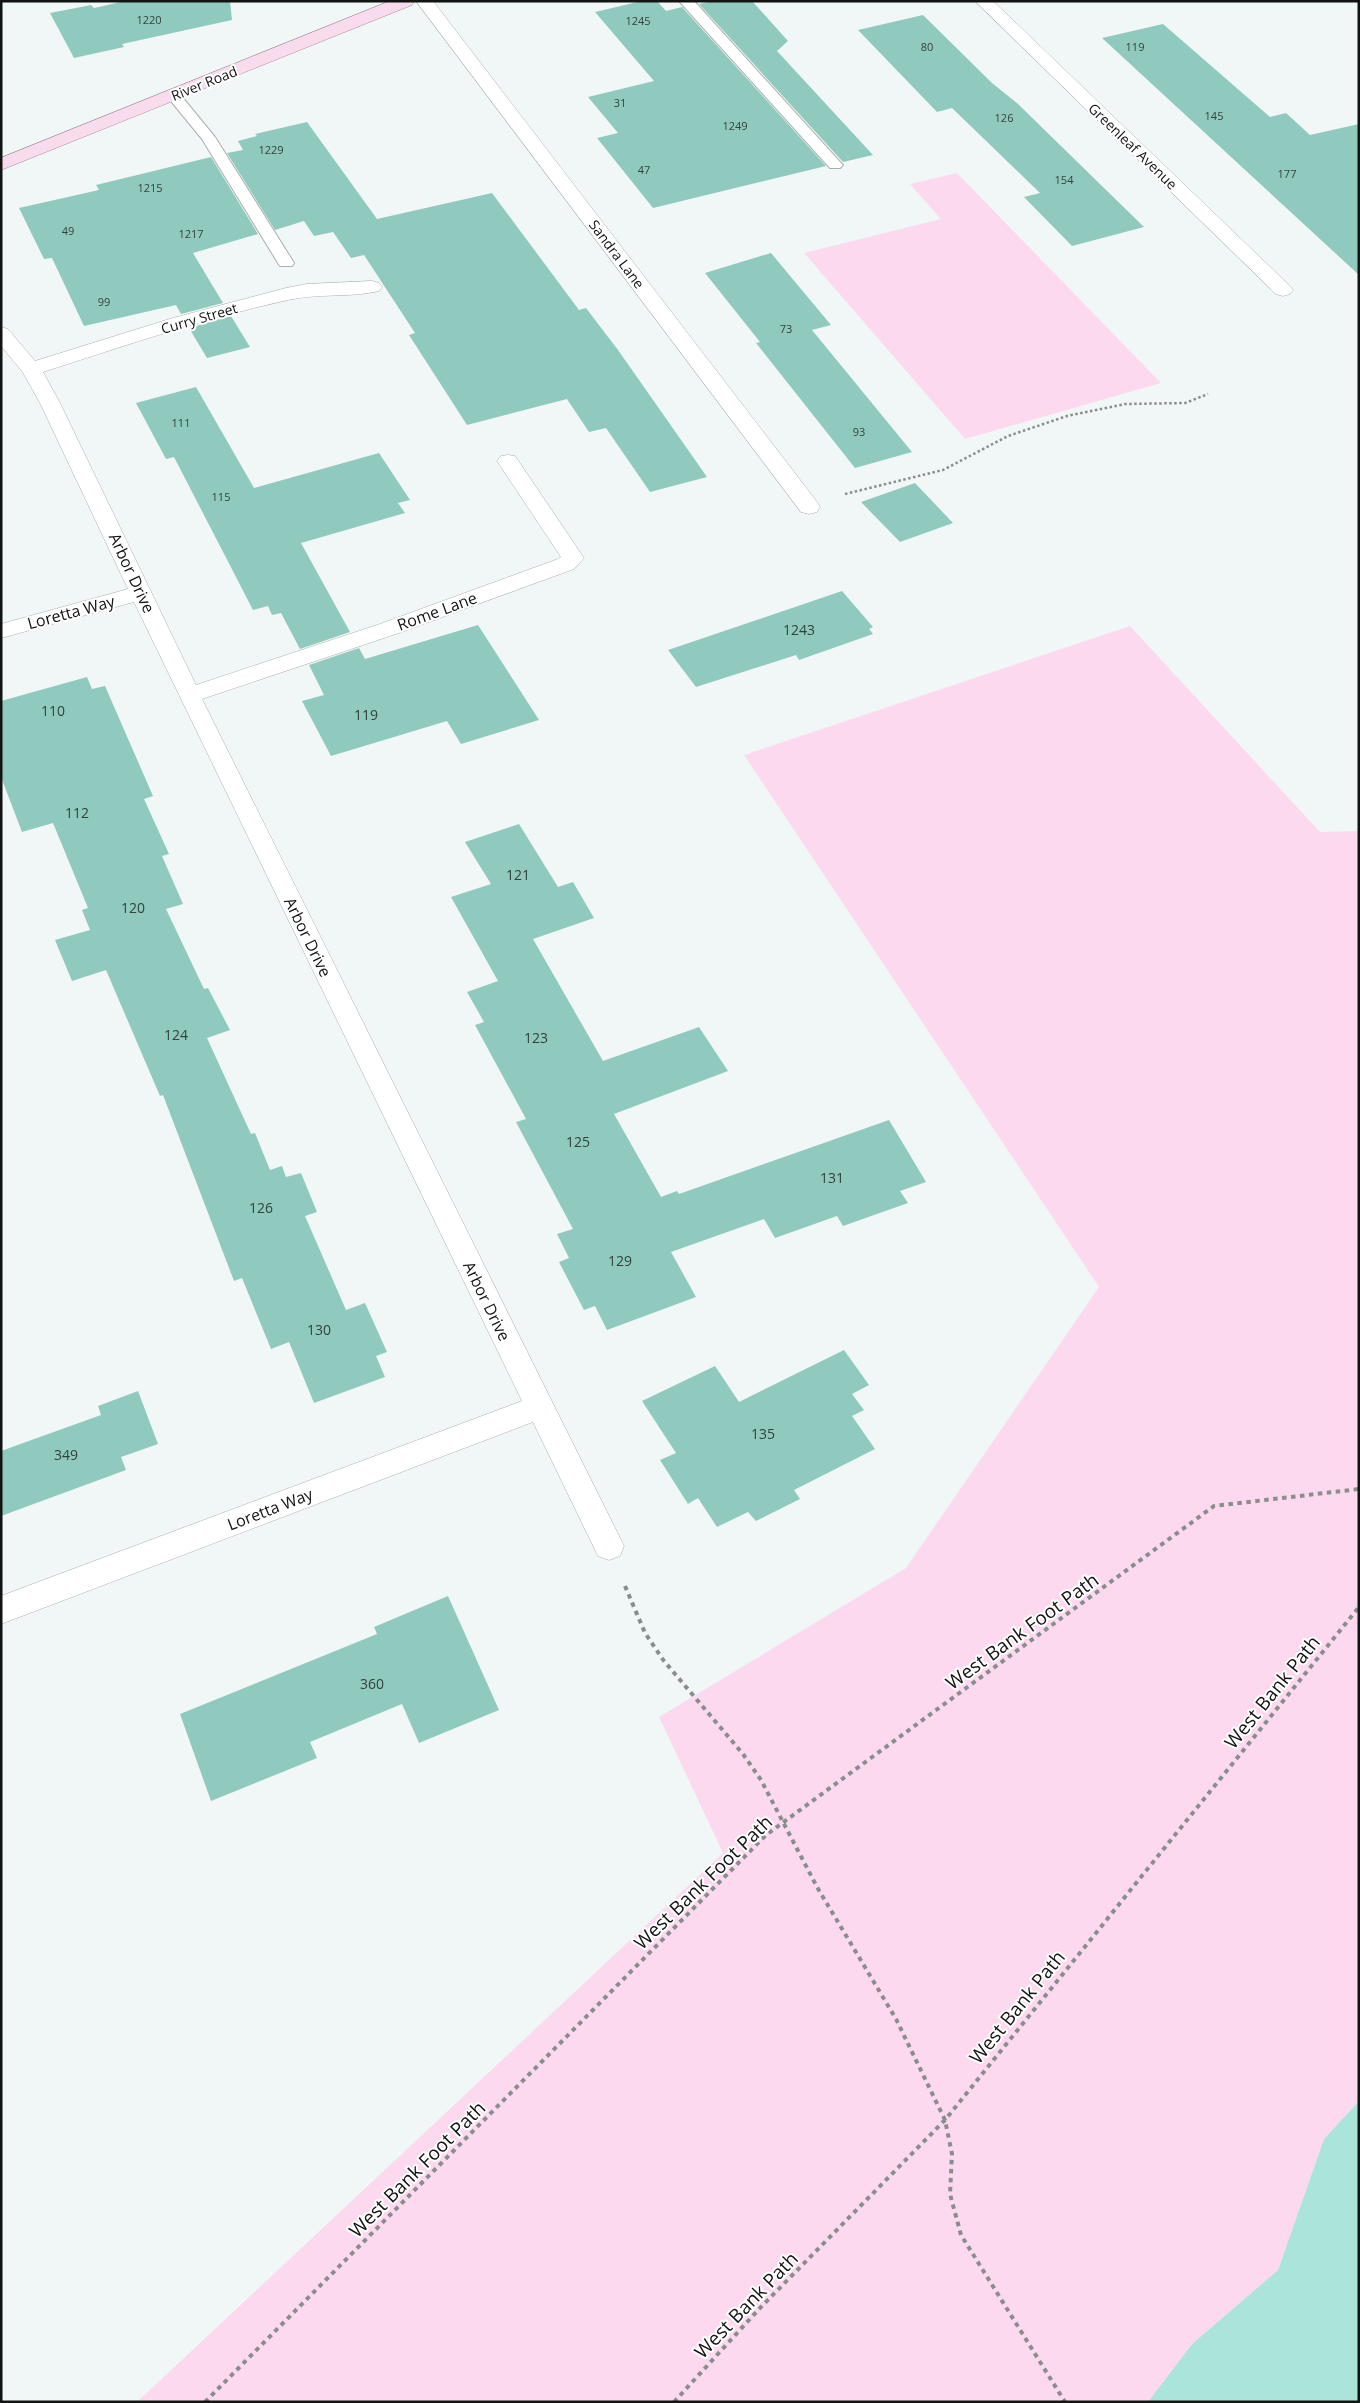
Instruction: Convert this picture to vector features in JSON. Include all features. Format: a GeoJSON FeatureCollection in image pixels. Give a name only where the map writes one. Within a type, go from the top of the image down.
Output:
{"type":"FeatureCollection","features":[{"type":"Feature","properties":{"kind":"main road","name":"River Road"},"geometry":{"type":"LineString","coordinates":[[1,165],[406,1]]}},
{"type":"Feature","properties":{"kind":"street","name":"Sandra Lane"},"geometry":{"type":"LineString","coordinates":[[424,1],[810,507]]}},
{"type":"Feature","properties":{"kind":"street","name":"Greenleaf Avenue"},"geometry":{"type":"LineString","coordinates":[[983,1],[1283,290]]}},
{"type":"Feature","properties":{"kind":"street","name":"Curry Street"},"geometry":{"type":"LineString","coordinates":[[31,369],[180,322],[286,294],[308,290],[372,287]]}},
{"type":"Feature","properties":{"kind":"street","name":"Arbor Drive"},"geometry":{"type":"LineString","coordinates":[[1,333],[31,369],[50,403],[189,695],[609,1546]]}},
{"type":"Feature","properties":{"kind":"street","name":"Rome Lane"},"geometry":{"type":"LineString","coordinates":[[189,695],[388,629],[566,564],[572,558],[508,461]]}},
{"type":"Feature","properties":{"kind":"street","name":"Loretta Way"},"geometry":{"type":"LineString","coordinates":[[1,631],[142,593]]}},
{"type":"Feature","properties":{"kind":"street","name":"Loretta Way"},"geometry":{"type":"LineString","coordinates":[[1,1610],[539,1407]]}},
{"type":"Feature","properties":{"kind":"lane"},"geometry":{"type":"LineString","coordinates":[[686,1],[835,165]]}},
{"type":"Feature","properties":{"kind":"lane"},"geometry":{"type":"LineString","coordinates":[[173,95],[208,137],[286,263]]}},
{"type":"Feature","properties":{"kind":"path"},"geometry":{"type":"LineString","coordinates":[[810,507],[867,487],[943,470],[1008,436],[1067,416],[1125,404],[1185,402],[1208,394]]}},
{"type":"Feature","properties":{"kind":"path","name":"West Bank Foot Path"},"geometry":{"type":"LineString","coordinates":[[205,2402],[766,1835],[1214,1506],[1359,1489]]}},
{"type":"Feature","properties":{"kind":"path"},"geometry":{"type":"LineString","coordinates":[[609,1546],[645,1634],[664,1661],[743,1754],[761,1780],[817,1887],[896,2019],[945,2120],[952,2154],[950,2194],[961,2235],[1065,2402]]}},
{"type":"Feature","properties":{"kind":"path","name":"West Bank Path"},"geometry":{"type":"LineString","coordinates":[[674,2402],[760,2308],[945,2120],[1359,1607]]}},
{"type":"Feature","properties":{"kind":"shaded area"},"geometry":{"type":"Polygon","coordinates":[[[957,173],[1161,383],[965,439],[804,253],[941,219],[910,184],[957,173]]]}},
{"type":"Feature","properties":{"kind":"shaded area"},"geometry":{"type":"Polygon","coordinates":[[[1130,626],[1320,832],[1359,831],[1359,2101],[1324,2139],[1278,2270],[1192,2344],[1148,2402],[137,2402],[723,1853],[659,1717],[906,1568],[1099,1287],[744,755],[1130,626]]]}},
{"type":"Feature","properties":{"kind":"shaded area"},"geometry":{"type":"Polygon","coordinates":[[[1359,2101],[1359,2402],[1148,2402],[1192,2344],[1278,2270],[1324,2139],[1359,2101]]]}},
{"type":"Feature","properties":{"kind":"building"},"geometry":{"type":"Polygon","coordinates":[[[125,1],[230,1],[232,20],[122,44],[124,47],[74,58],[50,13],[91,5],[94,8],[125,1]]]}},
{"type":"Feature","properties":{"kind":"building"},"geometry":{"type":"Polygon","coordinates":[[[642,1],[657,1],[666,11],[682,7],[826,166],[653,208],[597,138],[618,133],[588,97],[654,81],[595,12],[642,1]]]}},
{"type":"Feature","properties":{"kind":"building"},"geometry":{"type":"Polygon","coordinates":[[[713,1],[752,1],[788,41],[777,51],[873,155],[843,162],[699,4],[713,1]]]}},
{"type":"Feature","properties":{"kind":"building"},"geometry":{"type":"Polygon","coordinates":[[[923,15],[992,83],[1018,104],[1144,227],[1072,246],[1024,197],[1040,193],[952,108],[937,112],[858,30],[923,15]]]}},
{"type":"Feature","properties":{"kind":"building"},"geometry":{"type":"Polygon","coordinates":[[[1163,24],[1270,117],[1286,113],[1310,135],[1359,124],[1359,275],[1102,38],[1163,24]]]}},
{"type":"Feature","properties":{"kind":"building"},"geometry":{"type":"Polygon","coordinates":[[[307,122],[377,219],[492,193],[579,310],[586,308],[618,350],[707,477],[650,492],[606,428],[589,432],[567,399],[467,425],[409,335],[415,333],[364,255],[351,258],[333,232],[314,236],[304,221],[275,230],[227,153],[243,150],[238,141],[257,136],[255,134],[307,122]]]}},
{"type":"Feature","properties":{"kind":"building"},"geometry":{"type":"Polygon","coordinates":[[[211,157],[258,234],[193,253],[223,303],[181,314],[176,305],[84,326],[52,258],[44,259],[19,208],[99,190],[96,185],[211,157]]]}},
{"type":"Feature","properties":{"kind":"building"},"geometry":{"type":"Polygon","coordinates":[[[771,253],[831,325],[812,330],[912,452],[855,468],[756,343],[760,342],[705,273],[771,253]]]}},
{"type":"Feature","properties":{"kind":"building"},"geometry":{"type":"Polygon","coordinates":[[[231,316],[250,347],[207,358],[189,328],[231,316]]]}},
{"type":"Feature","properties":{"kind":"building"},"geometry":{"type":"Polygon","coordinates":[[[196,387],[254,488],[379,453],[410,500],[398,503],[405,513],[301,543],[350,632],[300,649],[281,613],[272,615],[268,606],[253,610],[174,457],[166,459],[136,403],[196,387]]]}},
{"type":"Feature","properties":{"kind":"building"},"geometry":{"type":"Polygon","coordinates":[[[915,483],[953,523],[900,542],[861,502],[915,483]]]}},
{"type":"Feature","properties":{"kind":"building"},"geometry":{"type":"Polygon","coordinates":[[[842,591],[873,627],[869,629],[873,634],[799,660],[796,655],[696,687],[668,650],[842,591]]]}},
{"type":"Feature","properties":{"kind":"building"},"geometry":{"type":"Polygon","coordinates":[[[478,625],[539,720],[461,744],[447,721],[331,756],[302,701],[324,695],[309,665],[359,648],[365,659],[478,625]]]}},
{"type":"Feature","properties":{"kind":"building"},"geometry":{"type":"Polygon","coordinates":[[[87,677],[92,689],[105,686],[153,796],[144,799],[169,854],[162,856],[183,904],[166,909],[204,989],[208,988],[230,1030],[207,1038],[251,1134],[255,1133],[270,1170],[282,1166],[286,1177],[301,1173],[317,1212],[305,1216],[346,1310],[365,1303],[387,1352],[376,1356],[385,1377],[314,1403],[289,1342],[271,1349],[242,1278],[234,1281],[163,1095],[160,1096],[106,970],[72,981],[55,940],[90,930],[82,910],[88,908],[53,823],[22,832],[1,777],[1,701],[87,677]]]}},
{"type":"Feature","properties":{"kind":"building"},"geometry":{"type":"Polygon","coordinates":[[[519,824],[558,887],[573,882],[594,918],[533,939],[603,1061],[699,1027],[728,1071],[614,1114],[661,1197],[677,1191],[679,1194],[889,1120],[926,1182],[900,1191],[908,1203],[843,1226],[837,1216],[775,1238],[764,1219],[671,1252],[696,1297],[607,1330],[595,1306],[584,1310],[559,1262],[569,1258],[557,1234],[573,1229],[516,1122],[526,1119],[475,1025],[484,1022],[467,992],[498,981],[451,897],[491,884],[465,842],[519,824]]]}},
{"type":"Feature","properties":{"kind":"building"},"geometry":{"type":"Polygon","coordinates":[[[844,1350],[869,1385],[852,1394],[864,1410],[852,1416],[875,1449],[794,1490],[800,1499],[756,1521],[748,1512],[717,1527],[698,1498],[688,1504],[660,1460],[676,1453],[642,1401],[715,1366],[739,1402],[844,1350]]]}},
{"type":"Feature","properties":{"kind":"building"},"geometry":{"type":"Polygon","coordinates":[[[138,1391],[158,1444],[121,1457],[126,1470],[1,1516],[1,1451],[101,1415],[98,1406],[138,1391]]]}},
{"type":"Feature","properties":{"kind":"building"},"geometry":{"type":"Polygon","coordinates":[[[448,1596],[499,1710],[419,1743],[402,1704],[310,1742],[317,1758],[211,1801],[180,1714],[377,1634],[374,1627],[448,1596]]]}}]}
